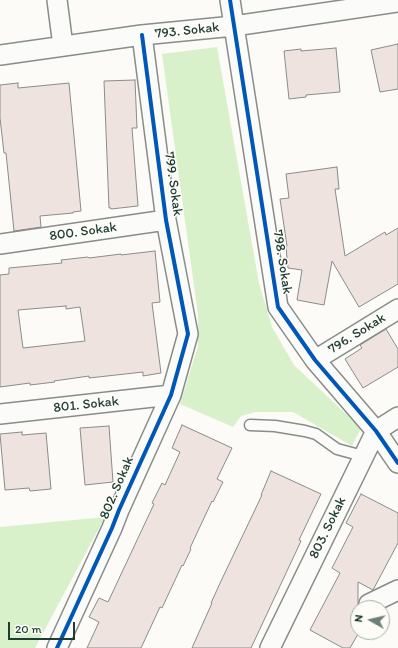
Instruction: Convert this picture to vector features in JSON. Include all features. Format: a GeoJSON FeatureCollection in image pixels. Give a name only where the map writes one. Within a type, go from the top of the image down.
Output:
{"type":"FeatureCollection","features":[{"type":"Feature","properties":{"kind":"street"},"geometry":{"type":"LineString","coordinates":[[57,0],[63,46]]}},
{"type":"Feature","properties":{"kind":"street","name":"798. Sokak"},"geometry":{"type":"LineString","coordinates":[[230,0],[278,307],[315,360],[376,432],[398,463]]}},
{"type":"Feature","properties":{"kind":"street","name":"793. Sokak"},"geometry":{"type":"LineString","coordinates":[[0,55],[142,36],[234,26],[398,2]]}},
{"type":"Feature","properties":{"kind":"street","name":"799. Sokak"},"geometry":{"type":"LineString","coordinates":[[142,36],[166,220],[188,334]]}},
{"type":"Feature","properties":{"kind":"street","name":"800. Sokak"},"geometry":{"type":"LineString","coordinates":[[0,244],[166,220]]}},
{"type":"Feature","properties":{"kind":"street","name":"796. Sokak"},"geometry":{"type":"LineString","coordinates":[[315,360],[398,309]]}},
{"type":"Feature","properties":{"kind":"street","name":"802. Sokak"},"geometry":{"type":"LineString","coordinates":[[57,648],[171,395],[188,334]]}},
{"type":"Feature","properties":{"kind":"street","name":"801. Sokak"},"geometry":{"type":"LineString","coordinates":[[0,414],[171,395]]}},
{"type":"Feature","properties":{"kind":"street","name":"803. Sokak"},"geometry":{"type":"LineString","coordinates":[[270,648],[376,432],[398,417]]}},
{"type":"Feature","properties":{"kind":"street"},"geometry":{"type":"LineString","coordinates":[[378,600],[398,590]]}},
{"type":"Feature","properties":{"kind":"lane"},"geometry":{"type":"LineString","coordinates":[[250,425],[275,426],[316,434],[337,449],[363,456]]}},
{"type":"Feature","properties":{"kind":"green space"},"geometry":{"type":"Polygon","coordinates":[[[217,47],[259,283],[272,327],[294,365],[361,428],[352,446],[293,412],[256,412],[241,416],[233,427],[180,404],[198,346],[198,315],[162,54],[217,47]]]}},
{"type":"Feature","properties":{"kind":"green space"},"geometry":{"type":"Polygon","coordinates":[[[105,517],[35,648],[0,648],[0,527],[105,517]]]}},
{"type":"Feature","properties":{"kind":"building"},"geometry":{"type":"Polygon","coordinates":[[[398,44],[398,89],[380,92],[371,50],[398,44]]]}},
{"type":"Feature","properties":{"kind":"building"},"geometry":{"type":"Polygon","coordinates":[[[336,48],[340,92],[306,95],[306,97],[289,99],[284,51],[336,48]]]}},
{"type":"Feature","properties":{"kind":"building"},"geometry":{"type":"Polygon","coordinates":[[[135,80],[137,128],[132,128],[138,206],[111,209],[109,208],[104,81],[135,80]]]}},
{"type":"Feature","properties":{"kind":"building"},"geometry":{"type":"Polygon","coordinates":[[[18,83],[18,88],[69,83],[81,211],[40,216],[41,227],[14,231],[6,153],[4,153],[0,118],[0,85],[18,83]]]}},
{"type":"Feature","properties":{"kind":"building"},"geometry":{"type":"Polygon","coordinates":[[[337,167],[339,189],[335,189],[345,256],[385,232],[386,235],[398,228],[398,284],[359,307],[332,261],[324,305],[297,300],[302,270],[288,268],[287,246],[280,199],[289,198],[286,174],[337,167]]]}},
{"type":"Feature","properties":{"kind":"building"},"geometry":{"type":"Polygon","coordinates":[[[155,251],[160,302],[152,303],[161,373],[143,376],[143,372],[89,378],[89,376],[54,381],[55,382],[30,385],[30,383],[0,387],[0,275],[9,274],[9,268],[62,263],[61,260],[155,251]],[[66,306],[18,310],[23,348],[85,341],[80,307],[66,309],[66,306]]]}},
{"type":"Feature","properties":{"kind":"building"},"geometry":{"type":"Polygon","coordinates":[[[386,329],[398,349],[398,367],[363,388],[345,359],[362,348],[360,345],[386,329]]]}},
{"type":"Feature","properties":{"kind":"building"},"geometry":{"type":"Polygon","coordinates":[[[182,425],[232,448],[217,479],[223,482],[213,502],[212,501],[183,566],[182,565],[162,608],[160,607],[141,648],[87,648],[99,622],[89,617],[99,598],[108,602],[154,504],[152,503],[162,483],[165,485],[180,452],[172,448],[182,425]]]}},
{"type":"Feature","properties":{"kind":"building"},"geometry":{"type":"Polygon","coordinates":[[[109,426],[113,482],[85,485],[80,428],[109,426]]]}},
{"type":"Feature","properties":{"kind":"building"},"geometry":{"type":"Polygon","coordinates":[[[22,432],[22,435],[46,433],[51,489],[30,491],[29,488],[5,490],[0,434],[22,432]]]}},
{"type":"Feature","properties":{"kind":"building"},"geometry":{"type":"Polygon","coordinates":[[[271,471],[321,494],[299,540],[301,541],[251,648],[192,648],[221,581],[262,495],[271,471]]]}},
{"type":"Feature","properties":{"kind":"building"},"geometry":{"type":"Polygon","coordinates":[[[361,494],[398,513],[398,543],[373,590],[358,582],[358,600],[350,600],[350,640],[355,640],[350,648],[343,648],[310,630],[340,573],[332,568],[353,527],[346,523],[361,494]]]}},
{"type":"Feature","properties":{"kind":"cycle path"},"geometry":{"type":"LineString","coordinates":[[230,0],[278,307],[315,360],[376,431],[398,463]]}},
{"type":"Feature","properties":{"kind":"cycle path"},"geometry":{"type":"LineString","coordinates":[[57,648],[171,395],[188,334],[166,220],[142,35]]}}]}
